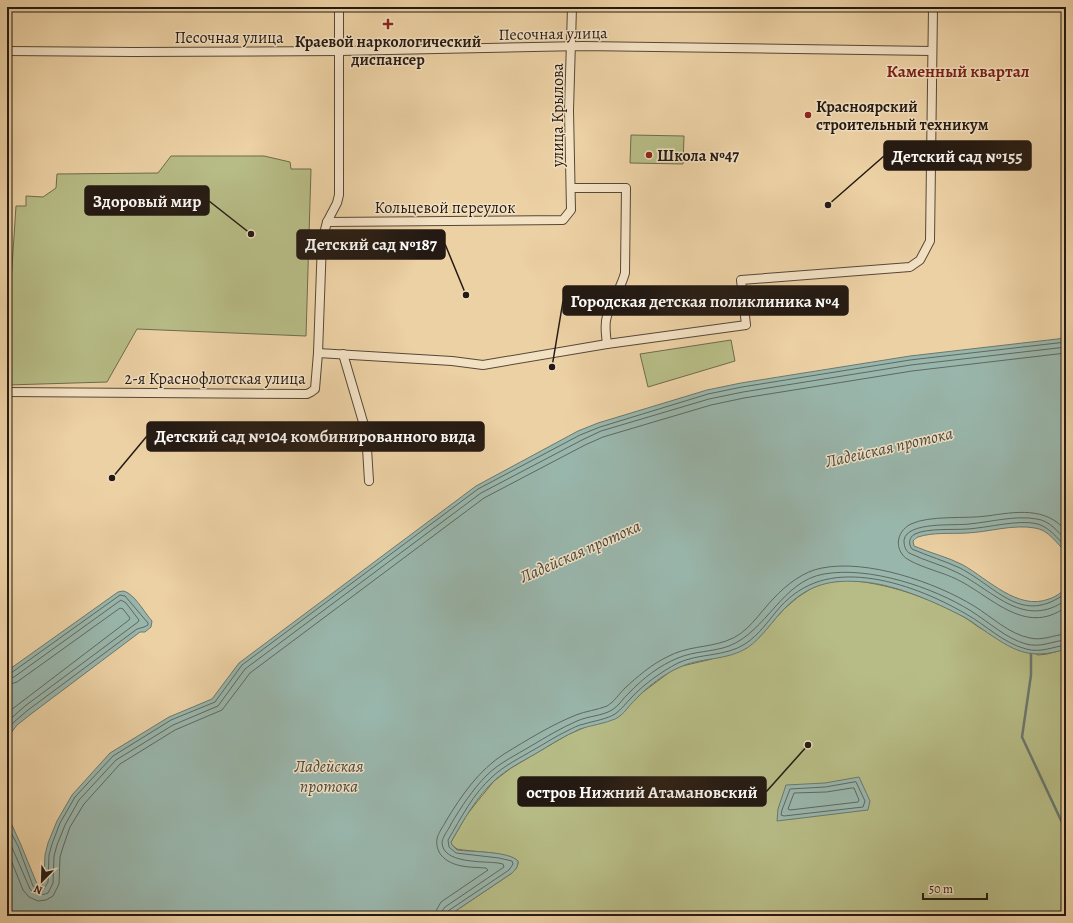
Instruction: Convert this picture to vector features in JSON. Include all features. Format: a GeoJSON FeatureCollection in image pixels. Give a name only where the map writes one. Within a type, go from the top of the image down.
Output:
{"type":"FeatureCollection","features":[{"type":"Feature","properties":{"kind":"street"},"geometry":{"type":"LineString","coordinates":[[318,353],[322,241],[327,222],[337,203],[339,195],[339,7]]}},
{"type":"Feature","properties":{"kind":"street","name":"улица Крылова"},"geometry":{"type":"LineString","coordinates":[[563,220],[571,210],[569,110],[572,7]]}},
{"type":"Feature","properties":{"kind":"street"},"geometry":{"type":"LineString","coordinates":[[932,51],[933,7]]}},
{"type":"Feature","properties":{"kind":"street","name":"Песочная улица"},"geometry":{"type":"LineString","coordinates":[[7,51],[340,51],[571,46],[932,51]]}},
{"type":"Feature","properties":{"kind":"street","name":"2-я Краснофлотская улица"},"geometry":{"type":"LineString","coordinates":[[7,392],[307,394],[315,389],[318,353],[452,361],[483,365],[607,344],[746,325],[742,280],[910,267],[920,260],[930,241],[932,51]]}},
{"type":"Feature","properties":{"kind":"street"},"geometry":{"type":"LineString","coordinates":[[570,188],[626,188],[625,273],[607,317],[605,328],[607,344]]}},
{"type":"Feature","properties":{"kind":"street","name":"Кольцевой переулок"},"geometry":{"type":"LineString","coordinates":[[327,222],[563,220]]}},
{"type":"Feature","properties":{"kind":"street"},"geometry":{"type":"LineString","coordinates":[[343,354],[366,432],[369,481]]}},
{"type":"Feature","properties":{"kind":"green space"},"geometry":{"type":"Polygon","coordinates":[[[631,135],[684,136],[683,164],[630,163],[631,135]]]}},
{"type":"Feature","properties":{"kind":"green space"},"geometry":{"type":"Polygon","coordinates":[[[171,156],[264,156],[290,162],[291,169],[311,169],[306,336],[137,329],[107,382],[7,385],[8,328],[16,206],[26,206],[26,196],[43,197],[56,188],[57,174],[158,173],[171,156]]]}},
{"type":"Feature","properties":{"kind":"green space"},"geometry":{"type":"Polygon","coordinates":[[[731,340],[735,361],[648,387],[640,354],[731,340]]]}},
{"type":"Feature","properties":{"kind":"green space"},"geometry":{"type":"Polygon","coordinates":[[[846,580],[877,584],[922,597],[964,617],[989,633],[1038,655],[1066,649],[1066,916],[448,916],[516,869],[518,861],[513,858],[498,854],[457,849],[451,842],[466,816],[494,781],[511,768],[567,735],[633,701],[671,671],[682,666],[712,659],[760,636],[784,609],[812,588],[824,583],[846,580]]]}},
{"type":"Feature","properties":{"kind":"water","name":"Ладейская протока"},"geometry":{"type":"Polygon","coordinates":[[[1066,338],[1066,552],[1044,531],[1027,527],[967,533],[930,534],[918,537],[913,541],[914,546],[957,562],[1004,592],[1026,601],[1037,602],[1049,599],[1054,597],[1066,587],[1066,649],[1041,654],[1012,648],[953,611],[902,590],[877,584],[852,581],[841,581],[821,585],[803,593],[794,600],[747,648],[731,655],[688,664],[674,670],[651,685],[615,719],[580,729],[568,735],[504,772],[488,786],[465,817],[451,842],[452,845],[457,850],[507,855],[518,861],[517,866],[512,873],[448,916],[7,916],[7,814],[37,884],[42,885],[44,881],[45,855],[57,821],[72,795],[110,753],[169,717],[212,699],[239,663],[476,486],[578,431],[598,423],[707,390],[741,383],[910,356],[1066,338]]]}},
{"type":"Feature","properties":{"kind":"water"},"geometry":{"type":"Polygon","coordinates":[[[123,591],[131,595],[139,603],[152,621],[151,627],[145,632],[140,632],[31,714],[17,725],[7,738],[7,671],[118,592],[123,591]]]}},
{"type":"Feature","properties":{"kind":"water"},"geometry":{"type":"Polygon","coordinates":[[[859,777],[870,801],[868,810],[777,821],[778,809],[786,785],[825,783],[859,777]]]}},
{"type":"Feature","properties":{"kind":"waterway"},"geometry":{"type":"LineString","coordinates":[[1031,654],[1031,675],[1022,737],[1066,831]]}},
{"type":"Feature","properties":{"kind":"place","name":"Краевой наркологический диспансер"},"geometry":{"type":"Point","coordinates":[388,24]}},
{"type":"Feature","properties":{"kind":"place","name":"Красноярский строительный техникум"},"geometry":{"type":"Point","coordinates":[808,115]}},
{"type":"Feature","properties":{"kind":"place","name":"Школа №47"},"geometry":{"type":"Point","coordinates":[649,155]}},
{"type":"Feature","properties":{"kind":"place","name":"Детский сад №155"},"geometry":{"type":"Point","coordinates":[828,205]}},
{"type":"Feature","properties":{"kind":"place","name":"Здоровый мир"},"geometry":{"type":"Point","coordinates":[251,234]}},
{"type":"Feature","properties":{"kind":"place","name":"Детский сад №187"},"geometry":{"type":"Point","coordinates":[466,295]}},
{"type":"Feature","properties":{"kind":"place","name":"Городская детская поликлиника №4"},"geometry":{"type":"Point","coordinates":[552,367]}},
{"type":"Feature","properties":{"kind":"place","name":"Детский сад №104 комбинированного вида"},"geometry":{"type":"Point","coordinates":[112,478]}},
{"type":"Feature","properties":{"kind":"place","name":"остров Нижний Атамановский"},"geometry":{"type":"Point","coordinates":[808,745]}},
{"type":"Feature","properties":{"kind":"district","name":"Каменный квартал"},"geometry":{"type":"Point","coordinates":[958,71]}}]}
